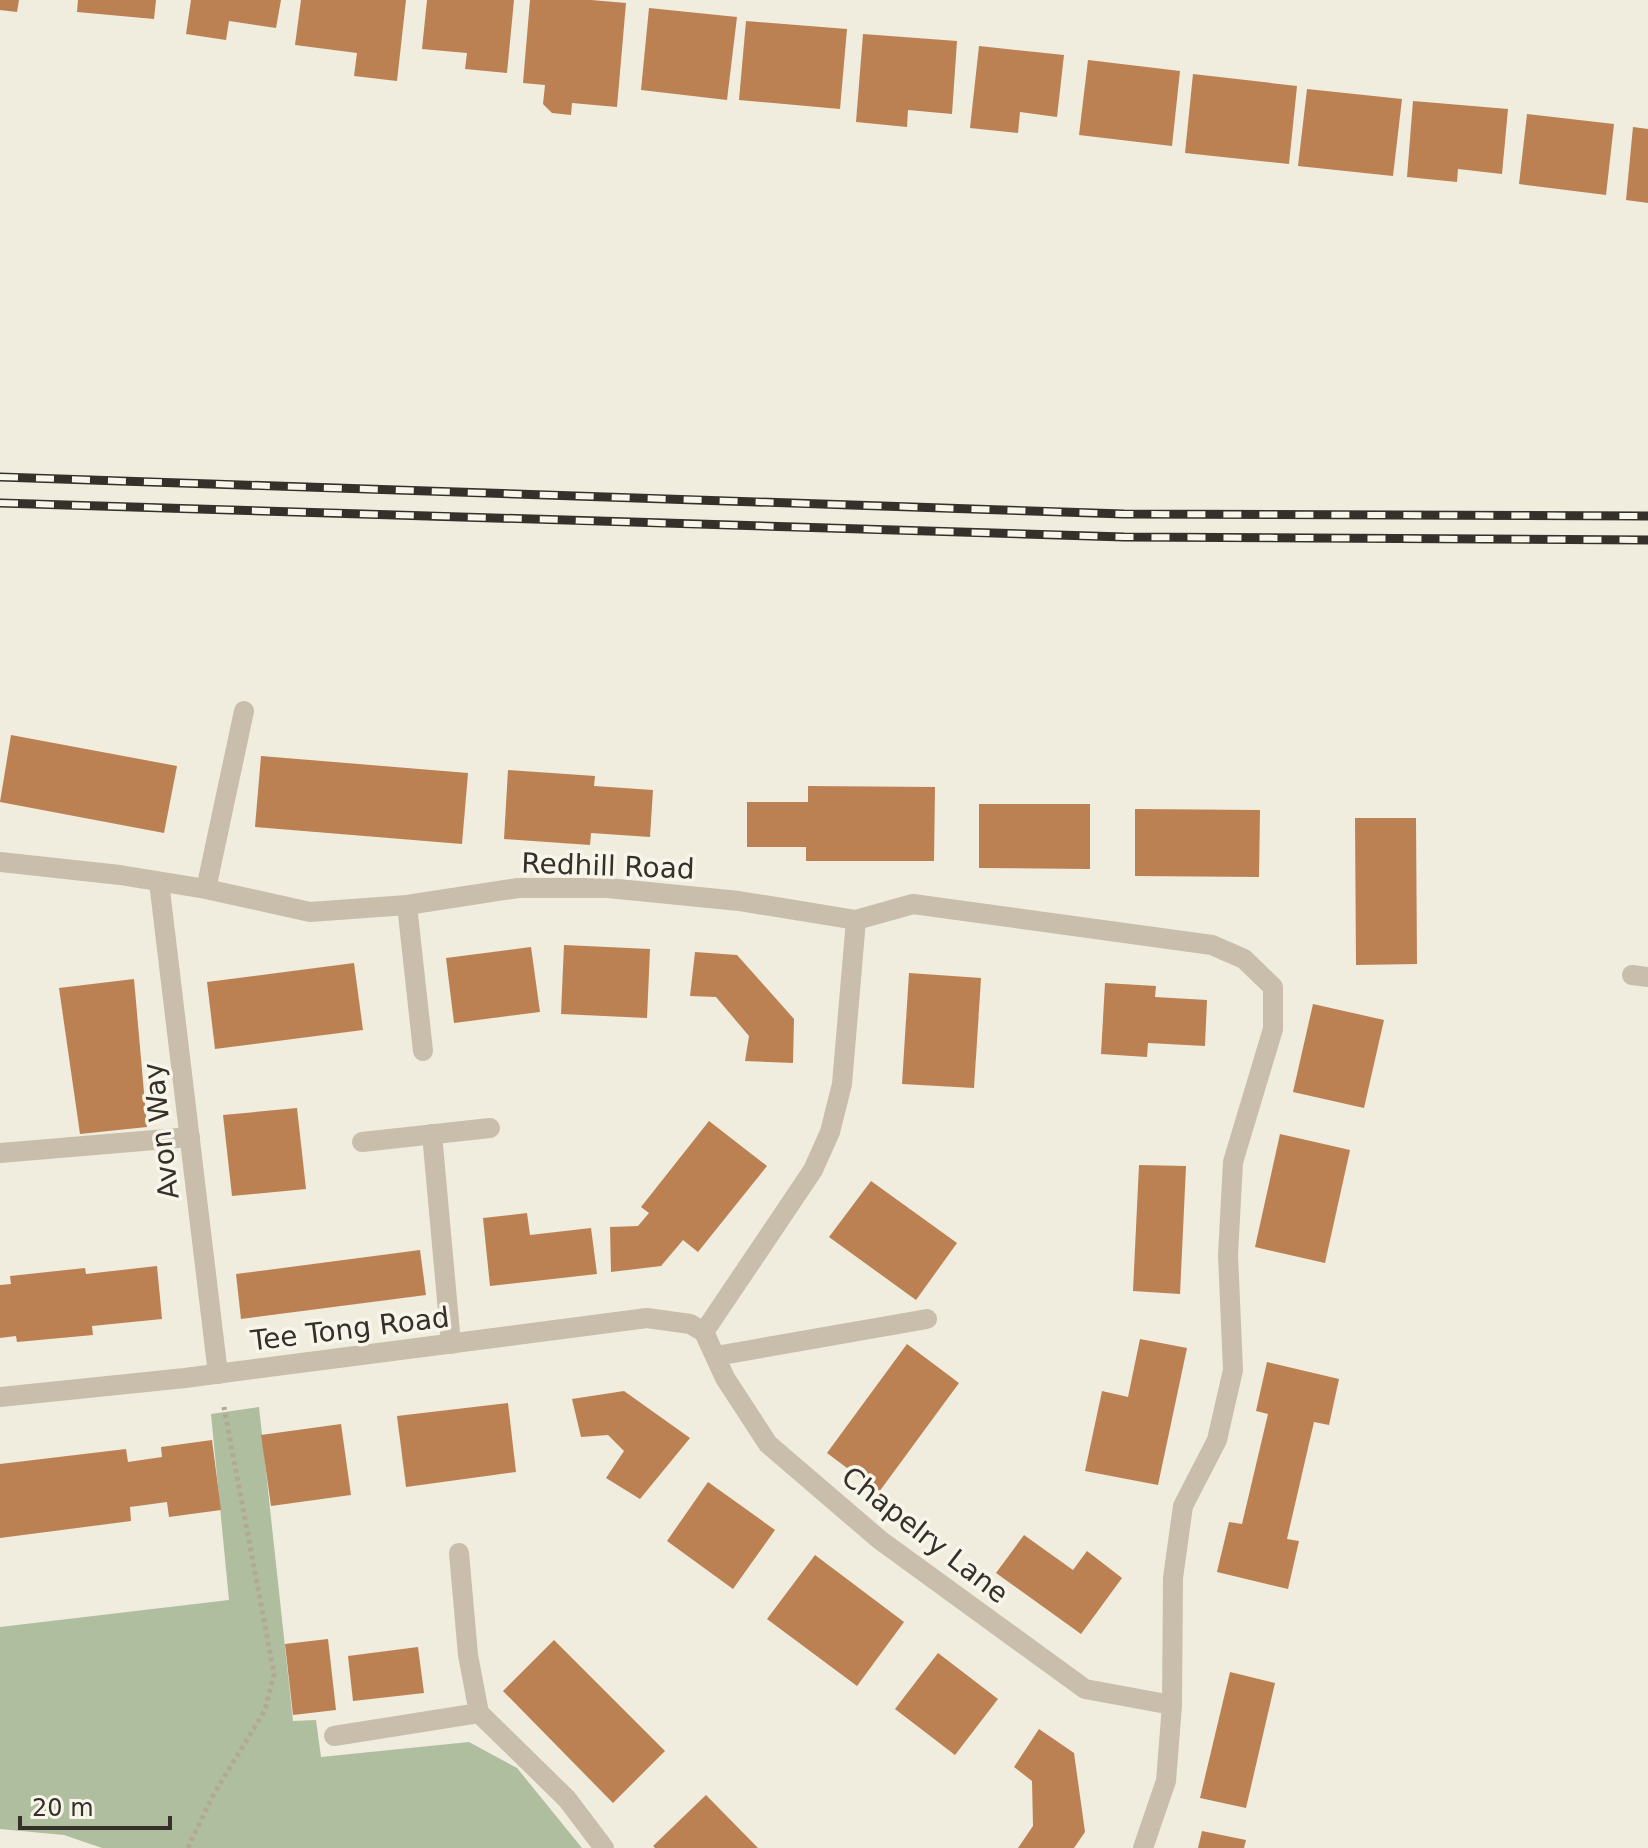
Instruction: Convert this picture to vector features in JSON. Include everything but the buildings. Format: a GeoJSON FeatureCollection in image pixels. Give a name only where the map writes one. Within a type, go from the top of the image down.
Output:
{"type":"FeatureCollection","features":[{"type":"Feature","properties":{"kind":"street"},"geometry":{"type":"LineString","coordinates":[[206,889],[244,711]]}},
{"type":"Feature","properties":{"kind":"street","name":"Redhill Road"},"geometry":{"type":"LineString","coordinates":[[0,862],[120,875],[206,889],[310,912],[407,905],[518,888],[608,888],[739,901],[856,920],[913,904],[1212,945],[1244,959],[1273,987],[1273,1029],[1233,1162],[1228,1255],[1233,1370],[1217,1440],[1183,1506],[1173,1578],[1172,1705],[1166,1781],[1143,1848]]}},
{"type":"Feature","properties":{"kind":"street","name":"Avon Way"},"geometry":{"type":"LineString","coordinates":[[159,882],[218,1374]]}},
{"type":"Feature","properties":{"kind":"street"},"geometry":{"type":"LineString","coordinates":[[407,905],[423,1051]]}},
{"type":"Feature","properties":{"kind":"street"},"geometry":{"type":"LineString","coordinates":[[704,1332],[813,1170],[830,1132],[842,1084],[856,920]]}},
{"type":"Feature","properties":{"kind":"street"},"geometry":{"type":"LineString","coordinates":[[362,1142],[490,1128]]}},
{"type":"Feature","properties":{"kind":"street"},"geometry":{"type":"LineString","coordinates":[[432,1134],[451,1344]]}},
{"type":"Feature","properties":{"kind":"street"},"geometry":{"type":"LineString","coordinates":[[0,1153],[190,1137]]}},
{"type":"Feature","properties":{"kind":"street","name":"Tee Tong Road"},"geometry":{"type":"LineString","coordinates":[[0,1397],[218,1374],[647,1318],[690,1324],[704,1332]]}},
{"type":"Feature","properties":{"kind":"street"},"geometry":{"type":"LineString","coordinates":[[716,1356],[927,1319]]}},
{"type":"Feature","properties":{"kind":"street","name":"Chapelry Lane"},"geometry":{"type":"LineString","coordinates":[[704,1332],[725,1378],[768,1444],[880,1540],[1085,1689],[1172,1705]]}},
{"type":"Feature","properties":{"kind":"street"},"geometry":{"type":"LineString","coordinates":[[459,1553],[468,1655],[479,1713],[567,1799],[604,1848]]}},
{"type":"Feature","properties":{"kind":"street"},"geometry":{"type":"LineString","coordinates":[[334,1736],[479,1713]]}},
{"type":"Feature","properties":{"kind":"path"},"geometry":{"type":"LineString","coordinates":[[188,1848],[212,1797],[265,1710],[274,1674],[218,1374]]}},
{"type":"Feature","properties":{"kind":"green space"},"geometry":{"type":"Polygon","coordinates":[[[259,1407],[293,1721],[316,1720],[321,1757],[469,1742],[517,1768],[582,1848],[102,1848],[64,1835],[0,1829],[0,1627],[229,1600],[211,1414],[259,1407]]]}},
{"type":"Feature","properties":{"kind":"railway"},"geometry":{"type":"LineString","coordinates":[[0,477],[1124,514],[1648,516]]}},
{"type":"Feature","properties":{"kind":"railway"},"geometry":{"type":"LineString","coordinates":[[0,503],[1124,537],[1648,540]]}}]}
